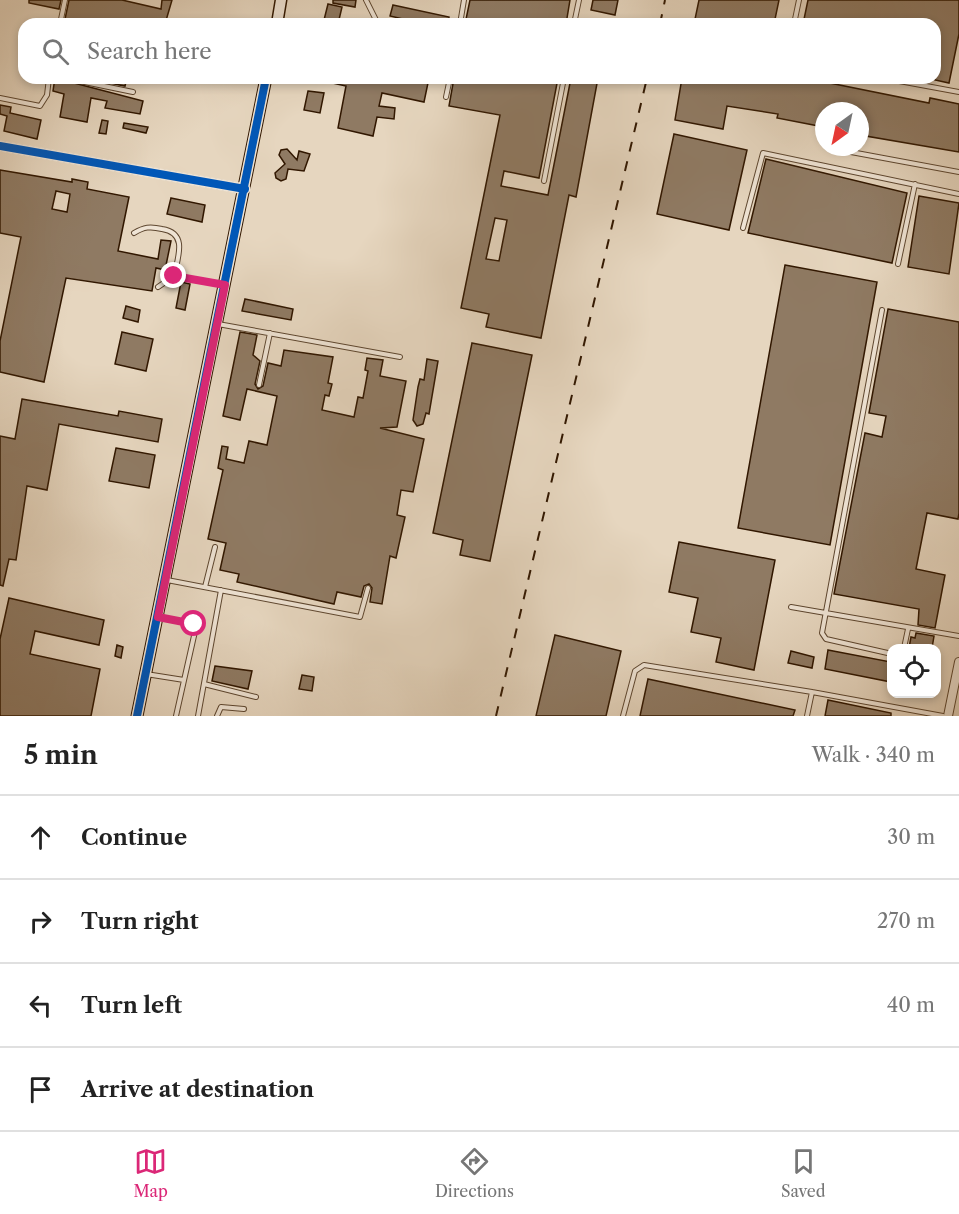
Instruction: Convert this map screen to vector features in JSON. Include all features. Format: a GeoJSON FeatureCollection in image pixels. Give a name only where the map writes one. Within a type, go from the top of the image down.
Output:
{"type":"FeatureCollection","features":[{"type":"Feature","properties":{"kind":"street"},"geometry":{"type":"LineString","coordinates":[[278,18],[281,0]]}},
{"type":"Feature","properties":{"kind":"street"},"geometry":{"type":"LineString","coordinates":[[137,716],[265,84]]}},
{"type":"Feature","properties":{"kind":"street"},"geometry":{"type":"LineString","coordinates":[[0,146],[245,189]]}},
{"type":"Feature","properties":{"kind":"street"},"geometry":{"type":"LineString","coordinates":[[948,716],[959,662]]}},
{"type":"Feature","properties":{"kind":"lane"},"geometry":{"type":"LineString","coordinates":[[61,18],[65,0]]}},
{"type":"Feature","properties":{"kind":"lane"},"geometry":{"type":"LineString","coordinates":[[366,0],[375,18]]}},
{"type":"Feature","properties":{"kind":"lane"},"geometry":{"type":"LineString","coordinates":[[461,18],[464,0]]}},
{"type":"Feature","properties":{"kind":"lane"},"geometry":{"type":"LineString","coordinates":[[575,18],[579,0]]}},
{"type":"Feature","properties":{"kind":"lane"},"geometry":{"type":"LineString","coordinates":[[795,18],[799,0]]}},
{"type":"Feature","properties":{"kind":"lane"},"geometry":{"type":"LineString","coordinates":[[0,98],[40,106],[46,96],[48,84]]}},
{"type":"Feature","properties":{"kind":"lane"},"geometry":{"type":"LineString","coordinates":[[94,84],[133,92]]}},
{"type":"Feature","properties":{"kind":"lane"},"geometry":{"type":"LineString","coordinates":[[446,97],[449,84]]}},
{"type":"Feature","properties":{"kind":"lane"},"geometry":{"type":"LineString","coordinates":[[544,181],[563,84]]}},
{"type":"Feature","properties":{"kind":"lane"},"geometry":{"type":"LineString","coordinates":[[916,84],[959,92]]}},
{"type":"Feature","properties":{"kind":"lane"},"geometry":{"type":"LineString","coordinates":[[743,228],[763,153],[959,194]]}},
{"type":"Feature","properties":{"kind":"lane"},"geometry":{"type":"LineString","coordinates":[[869,155],[959,172]]}},
{"type":"Feature","properties":{"kind":"lane"},"geometry":{"type":"LineString","coordinates":[[898,264],[915,184]]}},
{"type":"Feature","properties":{"kind":"lane"},"geometry":{"type":"LineString","coordinates":[[134,233],[144,227],[150,227],[169,230],[178,236],[180,244],[174,276]]}},
{"type":"Feature","properties":{"kind":"lane"},"geometry":{"type":"LineString","coordinates":[[158,287],[174,276],[225,285]]}},
{"type":"Feature","properties":{"kind":"lane"},"geometry":{"type":"LineString","coordinates":[[882,310],[822,633],[826,639],[887,653]]}},
{"type":"Feature","properties":{"kind":"lane"},"geometry":{"type":"LineString","coordinates":[[217,324],[400,357]]}},
{"type":"Feature","properties":{"kind":"lane"},"geometry":{"type":"LineString","coordinates":[[259,385],[270,333]]}},
{"type":"Feature","properties":{"kind":"lane"},"geometry":{"type":"LineString","coordinates":[[205,587],[215,547]]}},
{"type":"Feature","properties":{"kind":"lane"},"geometry":{"type":"LineString","coordinates":[[166,580],[360,617],[368,588]]}},
{"type":"Feature","properties":{"kind":"lane"},"geometry":{"type":"LineString","coordinates":[[198,716],[221,590]]}},
{"type":"Feature","properties":{"kind":"lane"},"geometry":{"type":"LineString","coordinates":[[791,607],[825,615],[959,636]]}},
{"type":"Feature","properties":{"kind":"lane"},"geometry":{"type":"LineString","coordinates":[[158,617],[195,625],[176,716]]}},
{"type":"Feature","properties":{"kind":"lane"},"geometry":{"type":"LineString","coordinates":[[905,644],[908,629]]}},
{"type":"Feature","properties":{"kind":"lane"},"geometry":{"type":"LineString","coordinates":[[623,716],[634,671],[644,666],[812,692],[943,716]]}},
{"type":"Feature","properties":{"kind":"lane"},"geometry":{"type":"LineString","coordinates":[[146,674],[184,680]]}},
{"type":"Feature","properties":{"kind":"lane"},"geometry":{"type":"LineString","coordinates":[[204,684],[256,696]]}},
{"type":"Feature","properties":{"kind":"lane"},"geometry":{"type":"LineString","coordinates":[[807,716],[812,692]]}},
{"type":"Feature","properties":{"kind":"lane"},"geometry":{"type":"LineString","coordinates":[[217,716],[221,707],[244,710]]}},
{"type":"Feature","properties":{"kind":"building"},"geometry":{"type":"Polygon","coordinates":[[[29,0],[61,0],[59,9],[29,3],[29,0]]]}},
{"type":"Feature","properties":{"kind":"building"},"geometry":{"type":"Polygon","coordinates":[[[69,0],[122,0],[161,9],[162,0],[172,0],[167,18],[65,18],[69,0]]]}},
{"type":"Feature","properties":{"kind":"building"},"geometry":{"type":"Polygon","coordinates":[[[333,0],[356,0],[355,7],[333,3],[333,0]]]}},
{"type":"Feature","properties":{"kind":"building"},"geometry":{"type":"Polygon","coordinates":[[[470,0],[570,0],[567,18],[466,18],[470,0]]]}},
{"type":"Feature","properties":{"kind":"building"},"geometry":{"type":"Polygon","coordinates":[[[593,0],[618,0],[615,15],[591,10],[593,0]]]}},
{"type":"Feature","properties":{"kind":"building"},"geometry":{"type":"Polygon","coordinates":[[[699,0],[779,0],[775,18],[695,18],[699,0]]]}},
{"type":"Feature","properties":{"kind":"building"},"geometry":{"type":"Polygon","coordinates":[[[808,0],[959,0],[959,34],[949,83],[941,81],[941,18],[804,18],[808,0]]]}},
{"type":"Feature","properties":{"kind":"building"},"geometry":{"type":"Polygon","coordinates":[[[328,4],[342,7],[339,18],[324,18],[328,4]]]}},
{"type":"Feature","properties":{"kind":"building"},"geometry":{"type":"Polygon","coordinates":[[[393,5],[449,17],[398,18],[390,16],[393,5]]]}},
{"type":"Feature","properties":{"kind":"building"},"geometry":{"type":"Polygon","coordinates":[[[54,84],[78,84],[143,101],[140,114],[105,108],[107,101],[91,98],[87,122],[60,117],[64,94],[53,91],[54,84]]]}},
{"type":"Feature","properties":{"kind":"building"},"geometry":{"type":"Polygon","coordinates":[[[337,84],[428,84],[424,102],[382,93],[379,106],[395,108],[394,119],[377,117],[373,136],[338,128],[346,86],[337,84]]]}},
{"type":"Feature","properties":{"kind":"building"},"geometry":{"type":"Polygon","coordinates":[[[453,84],[557,84],[539,178],[504,171],[501,186],[548,195],[570,84],[597,84],[576,197],[569,195],[541,338],[486,327],[489,314],[461,308],[500,115],[449,106],[453,84]],[[495,218],[486,259],[499,261],[507,220],[495,218]]]}},
{"type":"Feature","properties":{"kind":"building"},"geometry":{"type":"Polygon","coordinates":[[[681,84],[835,84],[929,103],[930,98],[959,104],[959,152],[869,137],[869,102],[815,102],[815,125],[777,118],[778,114],[727,106],[723,129],[675,120],[681,84]]]}},
{"type":"Feature","properties":{"kind":"building"},"geometry":{"type":"Polygon","coordinates":[[[308,91],[324,93],[320,113],[304,110],[308,91]]]}},
{"type":"Feature","properties":{"kind":"building"},"geometry":{"type":"Polygon","coordinates":[[[0,105],[11,107],[10,113],[41,120],[37,139],[4,131],[7,116],[0,114],[0,105]]]}},
{"type":"Feature","properties":{"kind":"building"},"geometry":{"type":"Polygon","coordinates":[[[102,120],[108,121],[106,134],[99,133],[102,120]]]}},
{"type":"Feature","properties":{"kind":"building"},"geometry":{"type":"Polygon","coordinates":[[[124,123],[148,127],[146,133],[123,128],[124,123]]]}},
{"type":"Feature","properties":{"kind":"building"},"geometry":{"type":"Polygon","coordinates":[[[674,134],[747,150],[729,230],[657,214],[674,134]]]}},
{"type":"Feature","properties":{"kind":"building"},"geometry":{"type":"Polygon","coordinates":[[[287,149],[297,160],[299,151],[310,154],[304,171],[288,169],[286,179],[281,181],[276,178],[275,173],[285,164],[279,155],[281,150],[287,149]]]}},
{"type":"Feature","properties":{"kind":"building"},"geometry":{"type":"Polygon","coordinates":[[[766,159],[907,193],[892,263],[748,233],[766,159]]]}},
{"type":"Feature","properties":{"kind":"building"},"geometry":{"type":"Polygon","coordinates":[[[0,170],[72,182],[72,179],[88,182],[87,189],[129,197],[118,251],[158,259],[161,240],[171,241],[165,270],[156,268],[152,291],[66,278],[44,382],[0,372],[0,341],[21,237],[0,233],[0,170]],[[56,191],[52,209],[67,212],[70,194],[56,191]]]}},
{"type":"Feature","properties":{"kind":"building"},"geometry":{"type":"Polygon","coordinates":[[[919,196],[959,203],[949,274],[908,267],[919,196]]]}},
{"type":"Feature","properties":{"kind":"building"},"geometry":{"type":"Polygon","coordinates":[[[171,198],[205,205],[202,222],[167,214],[171,198]]]}},
{"type":"Feature","properties":{"kind":"building"},"geometry":{"type":"Polygon","coordinates":[[[785,265],[877,282],[830,545],[738,528],[785,265]]]}},
{"type":"Feature","properties":{"kind":"building"},"geometry":{"type":"Polygon","coordinates":[[[181,282],[190,284],[185,310],[176,308],[181,282]]]}},
{"type":"Feature","properties":{"kind":"building"},"geometry":{"type":"Polygon","coordinates":[[[245,299],[293,309],[291,320],[242,311],[245,299]]]}},
{"type":"Feature","properties":{"kind":"building"},"geometry":{"type":"Polygon","coordinates":[[[126,306],[140,310],[138,322],[123,318],[126,306]]]}},
{"type":"Feature","properties":{"kind":"building"},"geometry":{"type":"Polygon","coordinates":[[[888,309],[959,322],[958,519],[927,513],[916,569],[945,575],[935,628],[918,625],[919,609],[834,594],[865,433],[882,437],[886,416],[869,413],[888,309]]]}},
{"type":"Feature","properties":{"kind":"building"},"geometry":{"type":"Polygon","coordinates":[[[122,332],[153,339],[146,371],[115,364],[122,332]]]}},
{"type":"Feature","properties":{"kind":"building"},"geometry":{"type":"Polygon","coordinates":[[[240,332],[257,335],[253,355],[260,361],[255,384],[258,389],[263,386],[268,363],[281,366],[284,350],[333,357],[328,383],[332,384],[329,396],[325,395],[322,410],[354,417],[358,397],[363,398],[368,371],[365,370],[367,358],[383,360],[380,376],[406,381],[397,427],[380,428],[424,439],[413,492],[401,490],[397,515],[405,517],[396,558],[390,556],[382,604],[370,602],[372,588],[369,584],[364,586],[361,597],[337,592],[334,604],[237,582],[239,574],[220,570],[226,543],[208,539],[223,470],[218,468],[222,446],[228,447],[226,459],[244,463],[249,441],[267,445],[277,396],[247,389],[240,420],[223,416],[240,332]]]}},
{"type":"Feature","properties":{"kind":"building"},"geometry":{"type":"Polygon","coordinates":[[[472,343],[532,355],[490,561],[460,555],[463,540],[433,533],[472,343]]]}},
{"type":"Feature","properties":{"kind":"building"},"geometry":{"type":"Polygon","coordinates":[[[427,359],[438,361],[429,414],[426,413],[423,424],[417,426],[413,420],[418,387],[420,379],[424,380],[427,359]]]}},
{"type":"Feature","properties":{"kind":"building"},"geometry":{"type":"Polygon","coordinates":[[[22,399],[118,416],[119,411],[162,419],[158,442],[59,424],[47,490],[27,486],[16,560],[9,559],[3,586],[0,585],[0,436],[15,439],[22,399]]]}},
{"type":"Feature","properties":{"kind":"building"},"geometry":{"type":"Polygon","coordinates":[[[116,448],[155,455],[149,488],[109,481],[116,448]]]}},
{"type":"Feature","properties":{"kind":"building"},"geometry":{"type":"Polygon","coordinates":[[[679,542],[775,560],[754,670],[716,662],[721,638],[691,632],[698,598],[669,592],[679,542]]]}},
{"type":"Feature","properties":{"kind":"building"},"geometry":{"type":"Polygon","coordinates":[[[9,598],[104,620],[99,645],[35,631],[30,654],[100,669],[91,716],[0,716],[0,639],[9,598]]]}},
{"type":"Feature","properties":{"kind":"building"},"geometry":{"type":"Polygon","coordinates":[[[916,633],[934,636],[933,644],[910,644],[911,637],[915,638],[916,633]]]}},
{"type":"Feature","properties":{"kind":"building"},"geometry":{"type":"Polygon","coordinates":[[[555,635],[621,651],[606,716],[536,716],[555,635]]]}},
{"type":"Feature","properties":{"kind":"building"},"geometry":{"type":"Polygon","coordinates":[[[117,645],[123,647],[121,658],[115,656],[117,645]]]}},
{"type":"Feature","properties":{"kind":"building"},"geometry":{"type":"Polygon","coordinates":[[[828,650],[887,661],[887,681],[825,669],[828,650]]]}},
{"type":"Feature","properties":{"kind":"building"},"geometry":{"type":"Polygon","coordinates":[[[791,651],[814,657],[812,668],[788,663],[791,651]]]}},
{"type":"Feature","properties":{"kind":"building"},"geometry":{"type":"Polygon","coordinates":[[[215,666],[252,671],[248,689],[212,681],[215,666]]]}},
{"type":"Feature","properties":{"kind":"building"},"geometry":{"type":"Polygon","coordinates":[[[302,675],[314,677],[312,691],[299,689],[302,675]]]}},
{"type":"Feature","properties":{"kind":"building"},"geometry":{"type":"Polygon","coordinates":[[[648,679],[795,710],[793,716],[640,716],[648,679]]]}},
{"type":"Feature","properties":{"kind":"building"},"geometry":{"type":"Polygon","coordinates":[[[828,700],[891,713],[891,716],[825,716],[828,700]]]}},
{"type":"Feature","properties":{"kind":"railway"},"geometry":{"type":"LineString","coordinates":[[661,18],[665,0]]}},
{"type":"Feature","properties":{"kind":"railway"},"geometry":{"type":"LineString","coordinates":[[496,716],[646,84]]}},
{"type":"Feature","properties":{"kind":"cycle path"},"geometry":{"type":"LineString","coordinates":[[137,716],[265,84]]}},
{"type":"Feature","properties":{"kind":"cycle path"},"geometry":{"type":"LineString","coordinates":[[0,146],[245,189]]}},
{"type":"Feature","properties":{"kind":"route"},"geometry":{"type":"LineString","coordinates":[[174,276],[225,285],[158,617],[194,624]]}}]}
